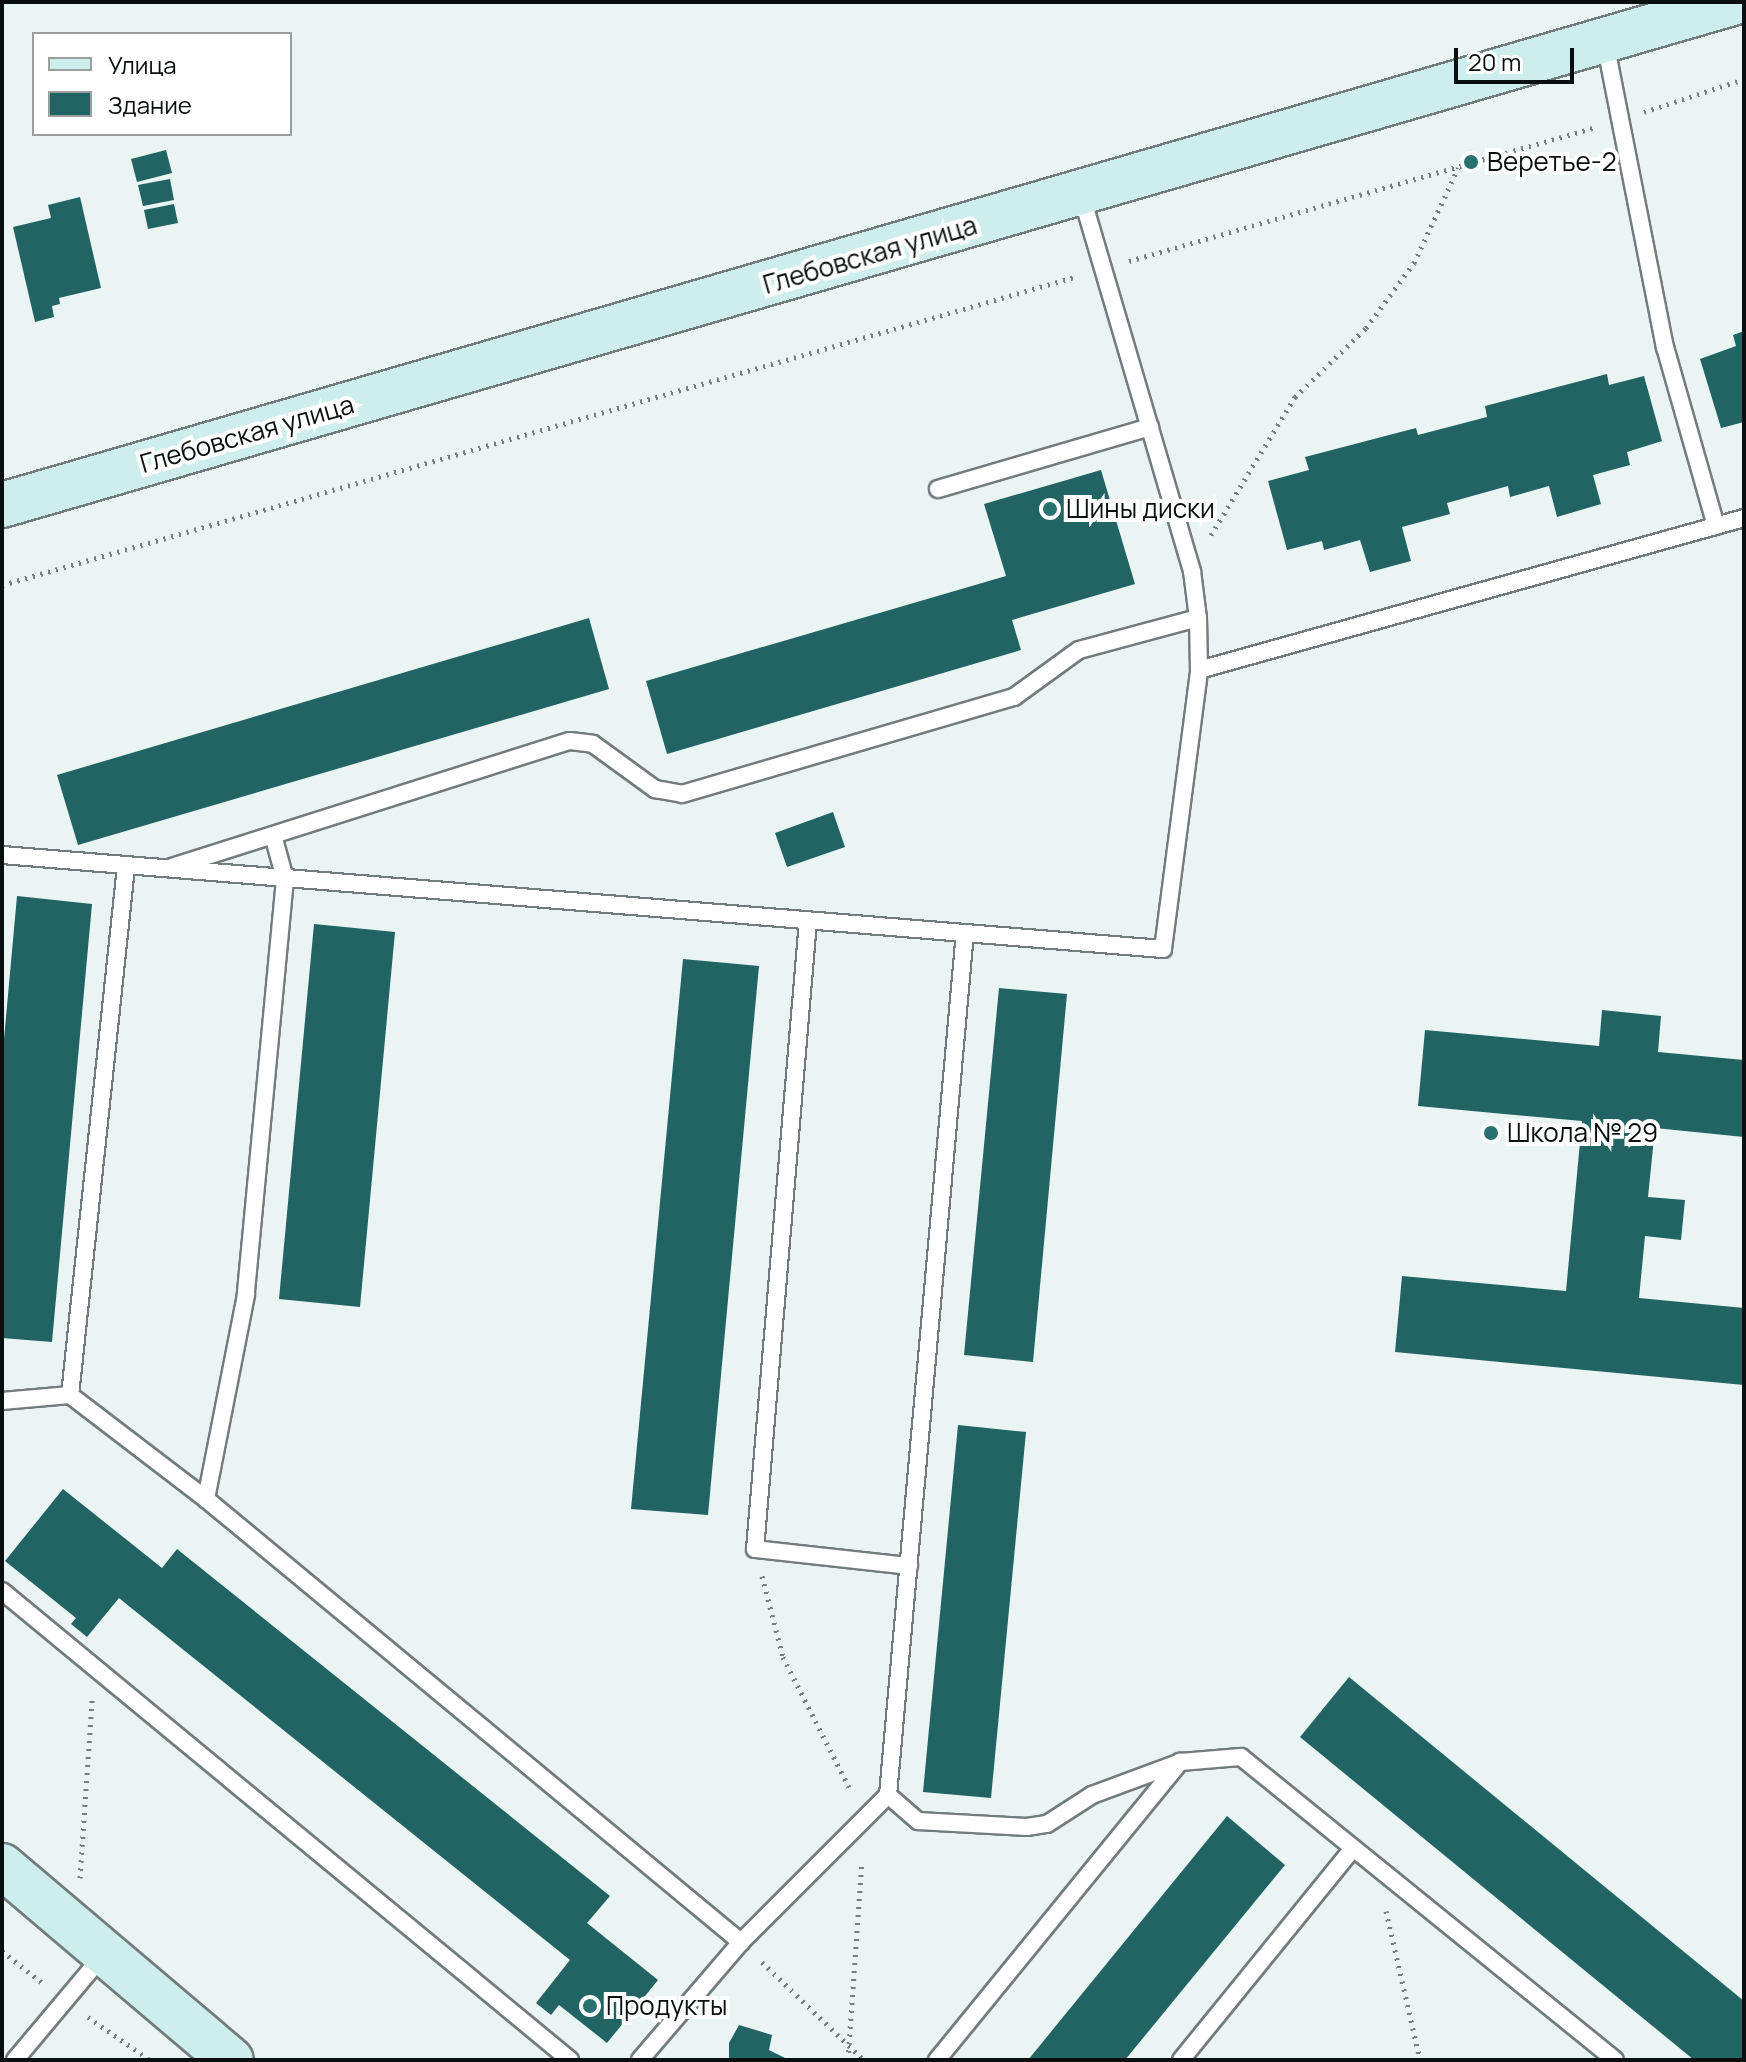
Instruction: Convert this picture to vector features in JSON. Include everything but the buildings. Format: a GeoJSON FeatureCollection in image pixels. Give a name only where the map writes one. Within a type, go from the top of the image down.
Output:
{"type":"FeatureCollection","features":[{"type":"Feature","properties":{"kind":"main road","name":"Глебовская улица"},"geometry":{"type":"LineString","coordinates":[[2,505],[1736,2]]}},
{"type":"Feature","properties":{"kind":"main road"},"geometry":{"type":"LineString","coordinates":[[2,1866],[231,2060]]}},
{"type":"Feature","properties":{"kind":"lane"},"geometry":{"type":"LineString","coordinates":[[1605,42],[1665,347],[1716,526]]}},
{"type":"Feature","properties":{"kind":"lane"},"geometry":{"type":"LineString","coordinates":[[2,855],[1163,949],[1199,670],[1198,618],[1192,571],[1081,194]]}},
{"type":"Feature","properties":{"kind":"lane"},"geometry":{"type":"LineString","coordinates":[[938,489],[1150,427]]}},
{"type":"Feature","properties":{"kind":"lane"},"geometry":{"type":"LineString","coordinates":[[1199,670],[1744,518]]}},
{"type":"Feature","properties":{"kind":"lane"},"geometry":{"type":"LineString","coordinates":[[164,869],[570,741],[593,744],[655,789],[682,794],[1014,697],[1079,650],[1198,618]]}},
{"type":"Feature","properties":{"kind":"lane"},"geometry":{"type":"LineString","coordinates":[[206,1499],[246,1295],[285,879],[273,835]]}},
{"type":"Feature","properties":{"kind":"lane"},"geometry":{"type":"LineString","coordinates":[[70,1395],[126,867]]}},
{"type":"Feature","properties":{"kind":"lane"},"geometry":{"type":"LineString","coordinates":[[808,921],[755,1549],[909,1566]]}},
{"type":"Feature","properties":{"kind":"lane"},"geometry":{"type":"LineString","coordinates":[[640,2060],[741,1942],[888,1795],[965,933]]}},
{"type":"Feature","properties":{"kind":"lane"},"geometry":{"type":"LineString","coordinates":[[2,1401],[70,1395],[206,1499],[741,1942]]}},
{"type":"Feature","properties":{"kind":"lane"},"geometry":{"type":"LineString","coordinates":[[2,1591],[570,2060]]}},
{"type":"Feature","properties":{"kind":"lane"},"geometry":{"type":"LineString","coordinates":[[888,1795],[918,1821],[1027,1827],[1047,1824],[1092,1795],[1180,1762],[1241,1757],[1615,2060]]}},
{"type":"Feature","properties":{"kind":"lane"},"geometry":{"type":"LineString","coordinates":[[937,2060],[1180,1762]]}},
{"type":"Feature","properties":{"kind":"lane"},"geometry":{"type":"LineString","coordinates":[[1181,2060],[1353,1848]]}},
{"type":"Feature","properties":{"kind":"lane"},"geometry":{"type":"LineString","coordinates":[[15,2060],[91,1941]]}},
{"type":"Feature","properties":{"kind":"path"},"geometry":{"type":"LineString","coordinates":[[2,585],[1620,121],[1744,79]]}},
{"type":"Feature","properties":{"kind":"path"},"geometry":{"type":"LineString","coordinates":[[1192,571],[1245,473],[1295,397],[1366,328],[1414,263],[1459,167]]}},
{"type":"Feature","properties":{"kind":"path"},"geometry":{"type":"LineString","coordinates":[[755,1549],[783,1657],[865,1818],[848,2060]]}},
{"type":"Feature","properties":{"kind":"path"},"geometry":{"type":"LineString","coordinates":[[91,1941],[95,1667]]}},
{"type":"Feature","properties":{"kind":"path"},"geometry":{"type":"LineString","coordinates":[[1377,1867],[1420,2060]]}},
{"type":"Feature","properties":{"kind":"path"},"geometry":{"type":"LineString","coordinates":[[741,1942],[864,2060]]}},
{"type":"Feature","properties":{"kind":"place","name":"Веретье-2"},"geometry":{"type":"Point","coordinates":[1471,162]}},
{"type":"Feature","properties":{"kind":"place","name":"Шины диски"},"geometry":{"type":"Point","coordinates":[1050,509]}},
{"type":"Feature","properties":{"kind":"place","name":"Школа № 29"},"geometry":{"type":"Point","coordinates":[1491,1133]}},
{"type":"Feature","properties":{"kind":"place","name":"Продукты"},"geometry":{"type":"Point","coordinates":[590,2006]}}]}
